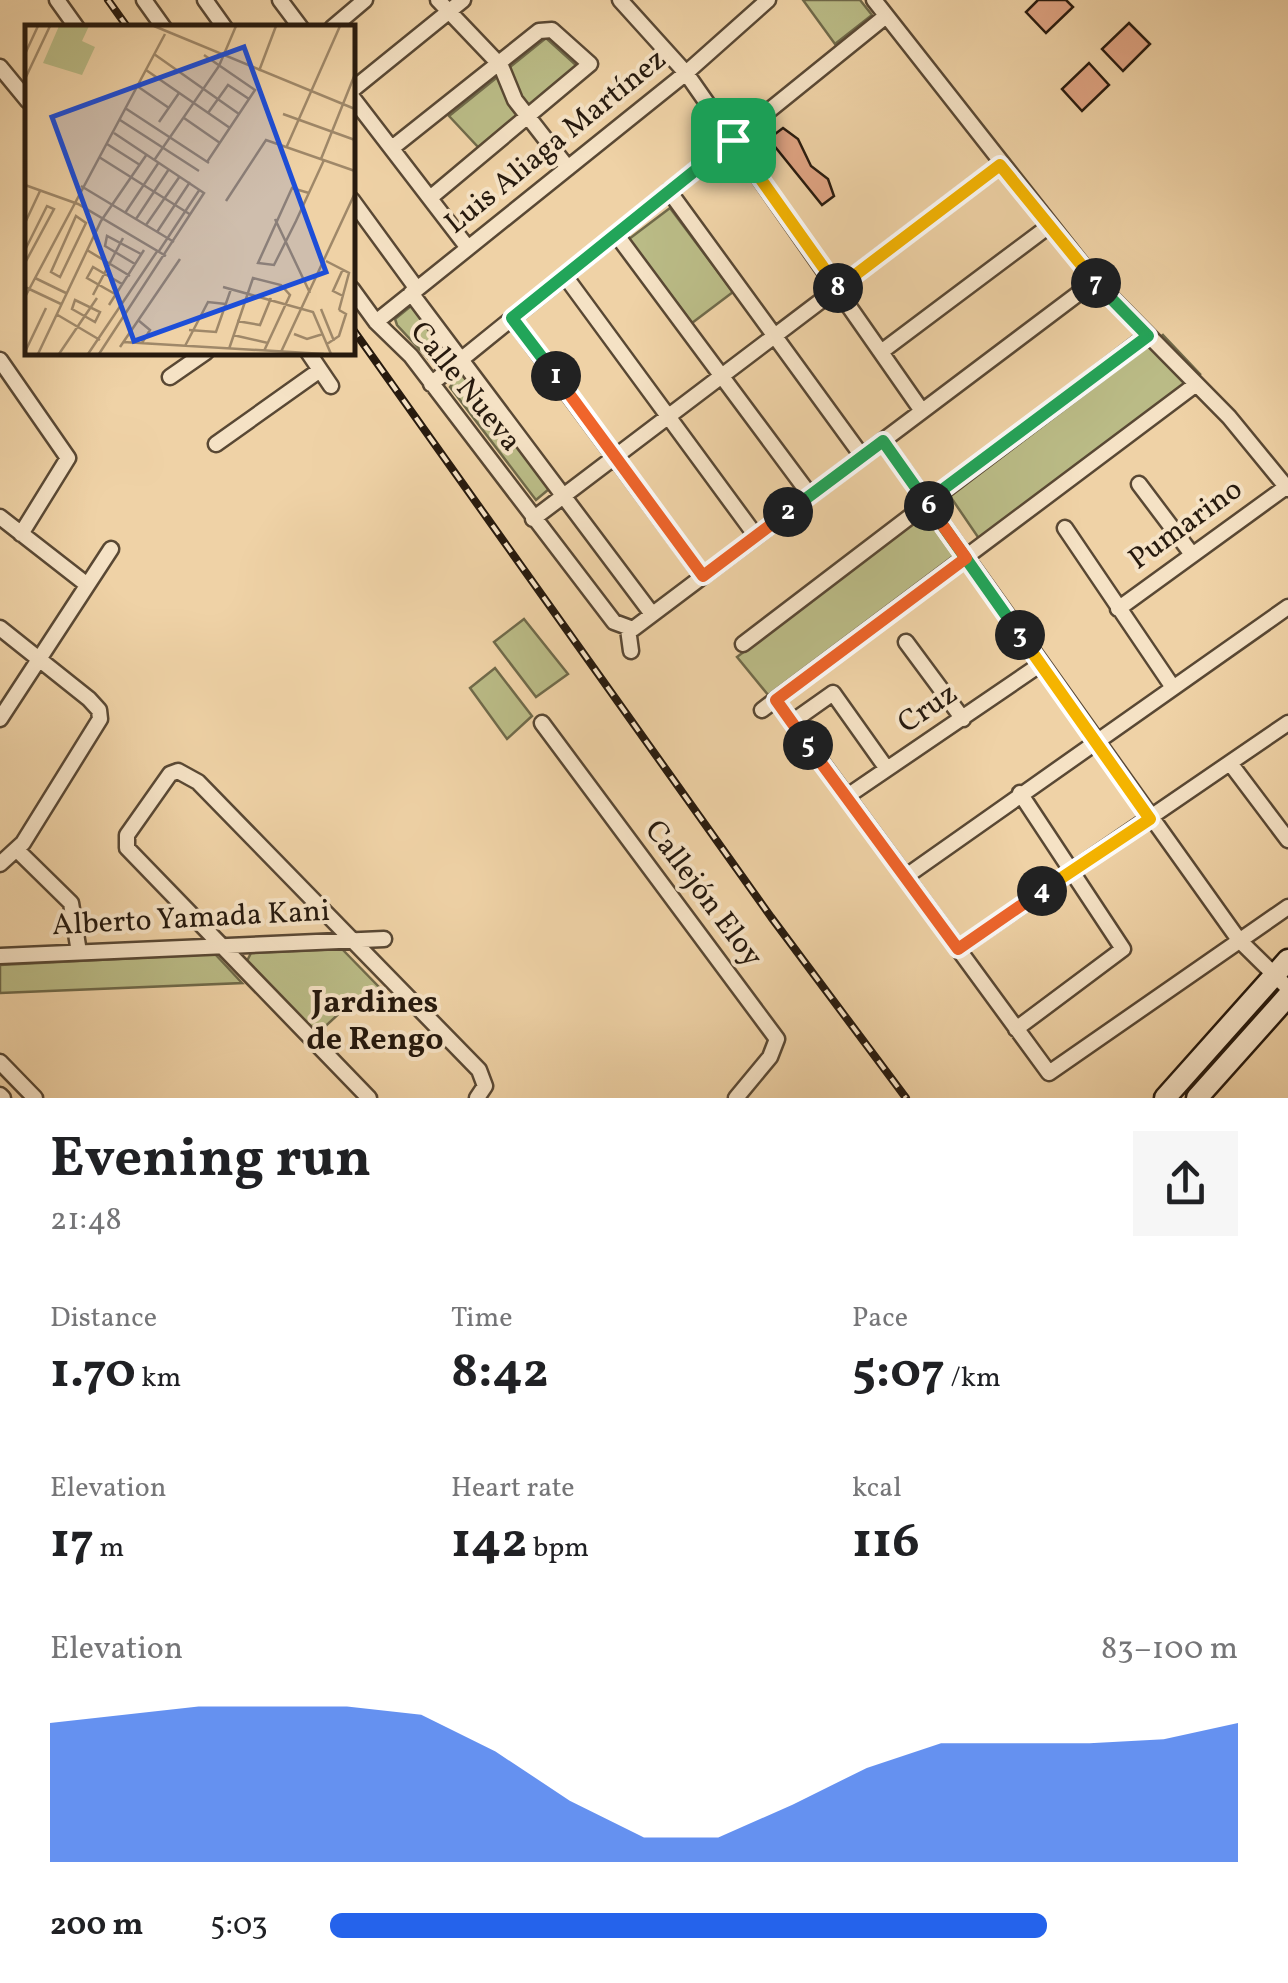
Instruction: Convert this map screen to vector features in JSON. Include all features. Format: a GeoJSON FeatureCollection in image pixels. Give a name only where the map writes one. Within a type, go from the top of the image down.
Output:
{"type":"FeatureCollection","features":[{"type":"Feature","properties":{"kind":"main road"},"geometry":{"type":"LineString","coordinates":[[1165,1098],[1283,974]]}},
{"type":"Feature","properties":{"kind":"main road"},"geometry":{"type":"LineString","coordinates":[[1196,1098],[1288,996]]}},
{"type":"Feature","properties":{"kind":"street"},"geometry":{"type":"LineString","coordinates":[[58,0],[75,25]]}},
{"type":"Feature","properties":{"kind":"street"},"geometry":{"type":"LineString","coordinates":[[205,0],[224,25]]}},
{"type":"Feature","properties":{"kind":"street"},"geometry":{"type":"LineString","coordinates":[[280,0],[299,25]]}},
{"type":"Feature","properties":{"kind":"street"},"geometry":{"type":"LineString","coordinates":[[336,25],[365,0]]}},
{"type":"Feature","properties":{"kind":"street"},"geometry":{"type":"LineString","coordinates":[[355,91],[443,6],[464,0]]}},
{"type":"Feature","properties":{"kind":"street"},"geometry":{"type":"LineString","coordinates":[[620,0],[686,74],[922,411]]}},
{"type":"Feature","properties":{"kind":"street","name":"Luis Aliaga Martínez"},"geometry":{"type":"LineString","coordinates":[[376,322],[686,74],[768,0]]}},
{"type":"Feature","properties":{"kind":"street"},"geometry":{"type":"LineString","coordinates":[[874,0],[1095,281],[1229,417],[1287,488]]}},
{"type":"Feature","properties":{"kind":"street"},"geometry":{"type":"LineString","coordinates":[[443,6],[498,63],[515,100],[568,168]]}},
{"type":"Feature","properties":{"kind":"street"},"geometry":{"type":"LineString","coordinates":[[431,384],[886,16]]}},
{"type":"Feature","properties":{"kind":"street"},"geometry":{"type":"LineString","coordinates":[[392,148],[538,31],[552,30],[586,56],[590,64],[430,198]]}},
{"type":"Feature","properties":{"kind":"street"},"geometry":{"type":"LineString","coordinates":[[0,67],[25,97]]}},
{"type":"Feature","properties":{"kind":"street"},"geometry":{"type":"LineString","coordinates":[[355,98],[468,248]]}},
{"type":"Feature","properties":{"kind":"street"},"geometry":{"type":"LineString","coordinates":[[534,519],[1000,165]]}},
{"type":"Feature","properties":{"kind":"street"},"geometry":{"type":"LineString","coordinates":[[670,191],[862,456]]}},
{"type":"Feature","properties":{"kind":"street"},"geometry":{"type":"LineString","coordinates":[[355,204],[461,360],[652,614]]}},
{"type":"Feature","properties":{"kind":"street"},"geometry":{"type":"LineString","coordinates":[[881,352],[1049,226]]}},
{"type":"Feature","properties":{"kind":"street"},"geometry":{"type":"LineString","coordinates":[[616,234],[810,495]]}},
{"type":"Feature","properties":{"kind":"street"},"geometry":{"type":"LineString","coordinates":[[565,276],[756,536]]}},
{"type":"Feature","properties":{"kind":"street"},"geometry":{"type":"LineString","coordinates":[[631,651],[630,629],[1095,281]]}},
{"type":"Feature","properties":{"kind":"street","name":"Calle Nueva"},"geometry":{"type":"LineString","coordinates":[[355,293],[431,384],[614,622],[630,629]]}},
{"type":"Feature","properties":{"kind":"street"},"geometry":{"type":"LineString","coordinates":[[512,318],[703,576]]}},
{"type":"Feature","properties":{"kind":"street"},"geometry":{"type":"LineString","coordinates":[[743,644],[1148,336]]}},
{"type":"Feature","properties":{"kind":"street"},"geometry":{"type":"LineString","coordinates":[[170,377],[202,355]]}},
{"type":"Feature","properties":{"kind":"street"},"geometry":{"type":"LineString","coordinates":[[310,355],[331,386]]}},
{"type":"Feature","properties":{"kind":"street"},"geometry":{"type":"LineString","coordinates":[[0,360],[68,458],[21,534]]}},
{"type":"Feature","properties":{"kind":"street"},"geometry":{"type":"LineString","coordinates":[[216,444],[320,370]]}},
{"type":"Feature","properties":{"kind":"street"},"geometry":{"type":"LineString","coordinates":[[762,710],[1196,384]]}},
{"type":"Feature","properties":{"kind":"street"},"geometry":{"type":"LineString","coordinates":[[883,441],[1239,940],[1283,974]]}},
{"type":"Feature","properties":{"kind":"street"},"geometry":{"type":"LineString","coordinates":[[1139,484],[1191,554]]}},
{"type":"Feature","properties":{"kind":"street","name":"Pumarino"},"geometry":{"type":"LineString","coordinates":[[1118,609],[1287,488]]}},
{"type":"Feature","properties":{"kind":"street"},"geometry":{"type":"LineString","coordinates":[[0,517],[86,584]]}},
{"type":"Feature","properties":{"kind":"street"},"geometry":{"type":"LineString","coordinates":[[1065,528],[1172,686]]}},
{"type":"Feature","properties":{"kind":"street"},"geometry":{"type":"LineString","coordinates":[[0,719],[111,549]]}},
{"type":"Feature","properties":{"kind":"street"},"geometry":{"type":"LineString","coordinates":[[906,877],[1288,606]]}},
{"type":"Feature","properties":{"kind":"street"},"geometry":{"type":"LineString","coordinates":[[0,628],[89,700],[99,710],[100,719],[17,850],[0,864]]}},
{"type":"Feature","properties":{"kind":"street"},"geometry":{"type":"LineString","coordinates":[[906,642],[963,719]]}},
{"type":"Feature","properties":{"kind":"street","name":"Cruz"},"geometry":{"type":"LineString","coordinates":[[846,798],[1040,664]]}},
{"type":"Feature","properties":{"kind":"street"},"geometry":{"type":"LineString","coordinates":[[792,722],[833,693],[887,769]]}},
{"type":"Feature","properties":{"kind":"street"},"geometry":{"type":"LineString","coordinates":[[776,700],[1048,1073],[1288,907]]}},
{"type":"Feature","properties":{"kind":"street","name":"Callejón Eloy"},"geometry":{"type":"LineString","coordinates":[[542,723],[777,1039],[770,1057],[736,1098]]}},
{"type":"Feature","properties":{"kind":"street"},"geometry":{"type":"LineString","coordinates":[[958,949],[1288,723]]}},
{"type":"Feature","properties":{"kind":"street"},"geometry":{"type":"LineString","coordinates":[[1230,763],[1288,840]]}},
{"type":"Feature","properties":{"kind":"street"},"geometry":{"type":"LineString","coordinates":[[369,1098],[127,848],[126,836],[170,774],[178,770],[188,774],[479,1070],[485,1086],[476,1098]]}},
{"type":"Feature","properties":{"kind":"street"},"geometry":{"type":"LineString","coordinates":[[1016,1029],[1122,949],[1020,793]]}},
{"type":"Feature","properties":{"kind":"street"},"geometry":{"type":"LineString","coordinates":[[17,850],[71,903],[79,952]]}},
{"type":"Feature","properties":{"kind":"street","name":"Alberto Yamada Kani"},"geometry":{"type":"LineString","coordinates":[[0,956],[384,938]]}},
{"type":"Feature","properties":{"kind":"street"},"geometry":{"type":"LineString","coordinates":[[0,1062],[34,1098]]}},
{"type":"Feature","properties":{"kind":"green space"},"geometry":{"type":"Polygon","coordinates":[[[803,0],[860,0],[872,15],[835,44],[803,0]]]}},
{"type":"Feature","properties":{"kind":"green space"},"geometry":{"type":"Polygon","coordinates":[[[546,38],[577,66],[479,148],[449,116],[546,38]]]}},
{"type":"Feature","properties":{"kind":"green space"},"geometry":{"type":"Polygon","coordinates":[[[670,208],[733,292],[692,323],[629,239],[670,208]]]}},
{"type":"Feature","properties":{"kind":"green space"},"geometry":{"type":"Polygon","coordinates":[[[411,306],[416,307],[451,354],[436,367],[397,325],[395,319],[411,306]]]}},
{"type":"Feature","properties":{"kind":"green space"},"geometry":{"type":"Polygon","coordinates":[[[1163,335],[1200,374],[982,543],[950,496],[1163,335]]]}},
{"type":"Feature","properties":{"kind":"green space"},"geometry":{"type":"Polygon","coordinates":[[[462,371],[549,489],[536,500],[450,387],[462,371]]]}},
{"type":"Feature","properties":{"kind":"green space"},"geometry":{"type":"Polygon","coordinates":[[[938,504],[968,547],[769,696],[737,657],[938,504]]]}},
{"type":"Feature","properties":{"kind":"green space"},"geometry":{"type":"Polygon","coordinates":[[[524,619],[568,674],[536,697],[494,642],[524,619]]]}},
{"type":"Feature","properties":{"kind":"green space"},"geometry":{"type":"Polygon","coordinates":[[[495,668],[532,716],[507,739],[470,688],[495,668]]]}},
{"type":"Feature","properties":{"kind":"green space"},"geometry":{"type":"Polygon","coordinates":[[[342,949],[379,987],[363,1005],[345,1008],[316,1035],[247,961],[251,953],[342,949]]]}},
{"type":"Feature","properties":{"kind":"green space"},"geometry":{"type":"Polygon","coordinates":[[[215,954],[242,983],[0,993],[0,965],[215,954]]]}},
{"type":"Feature","properties":{"kind":"building"},"geometry":{"type":"Polygon","coordinates":[[[1038,0],[1066,0],[1073,7],[1046,33],[1026,12],[1038,0]]]}},
{"type":"Feature","properties":{"kind":"building"},"geometry":{"type":"Polygon","coordinates":[[[1129,23],[1150,44],[1123,71],[1102,49],[1129,23]]]}},
{"type":"Feature","properties":{"kind":"building"},"geometry":{"type":"Polygon","coordinates":[[[1089,63],[1109,85],[1082,111],[1062,89],[1089,63]]]}},
{"type":"Feature","properties":{"kind":"building"},"geometry":{"type":"Polygon","coordinates":[[[783,128],[798,139],[811,166],[828,179],[834,196],[822,205],[772,143],[771,137],[783,128]]]}},
{"type":"Feature","properties":{"kind":"railway"},"geometry":{"type":"LineString","coordinates":[[108,0],[126,25]]}},
{"type":"Feature","properties":{"kind":"railway"},"geometry":{"type":"LineString","coordinates":[[355,332],[771,917],[906,1098]]}},
{"type":"Feature","properties":{"kind":"district","name":"Jardines de Rengo"},"geometry":{"type":"Point","coordinates":[375,1022]}},
{"type":"Feature","properties":{"kind":"route"},"geometry":{"type":"LineString","coordinates":[[733,140],[512,318],[703,576],[883,441],[926,502],[1150,819],[958,949],[776,700],[888,619],[966,558],[926,502],[1148,336],[1095,281],[1000,165],[837,289],[733,140]]}}]}
